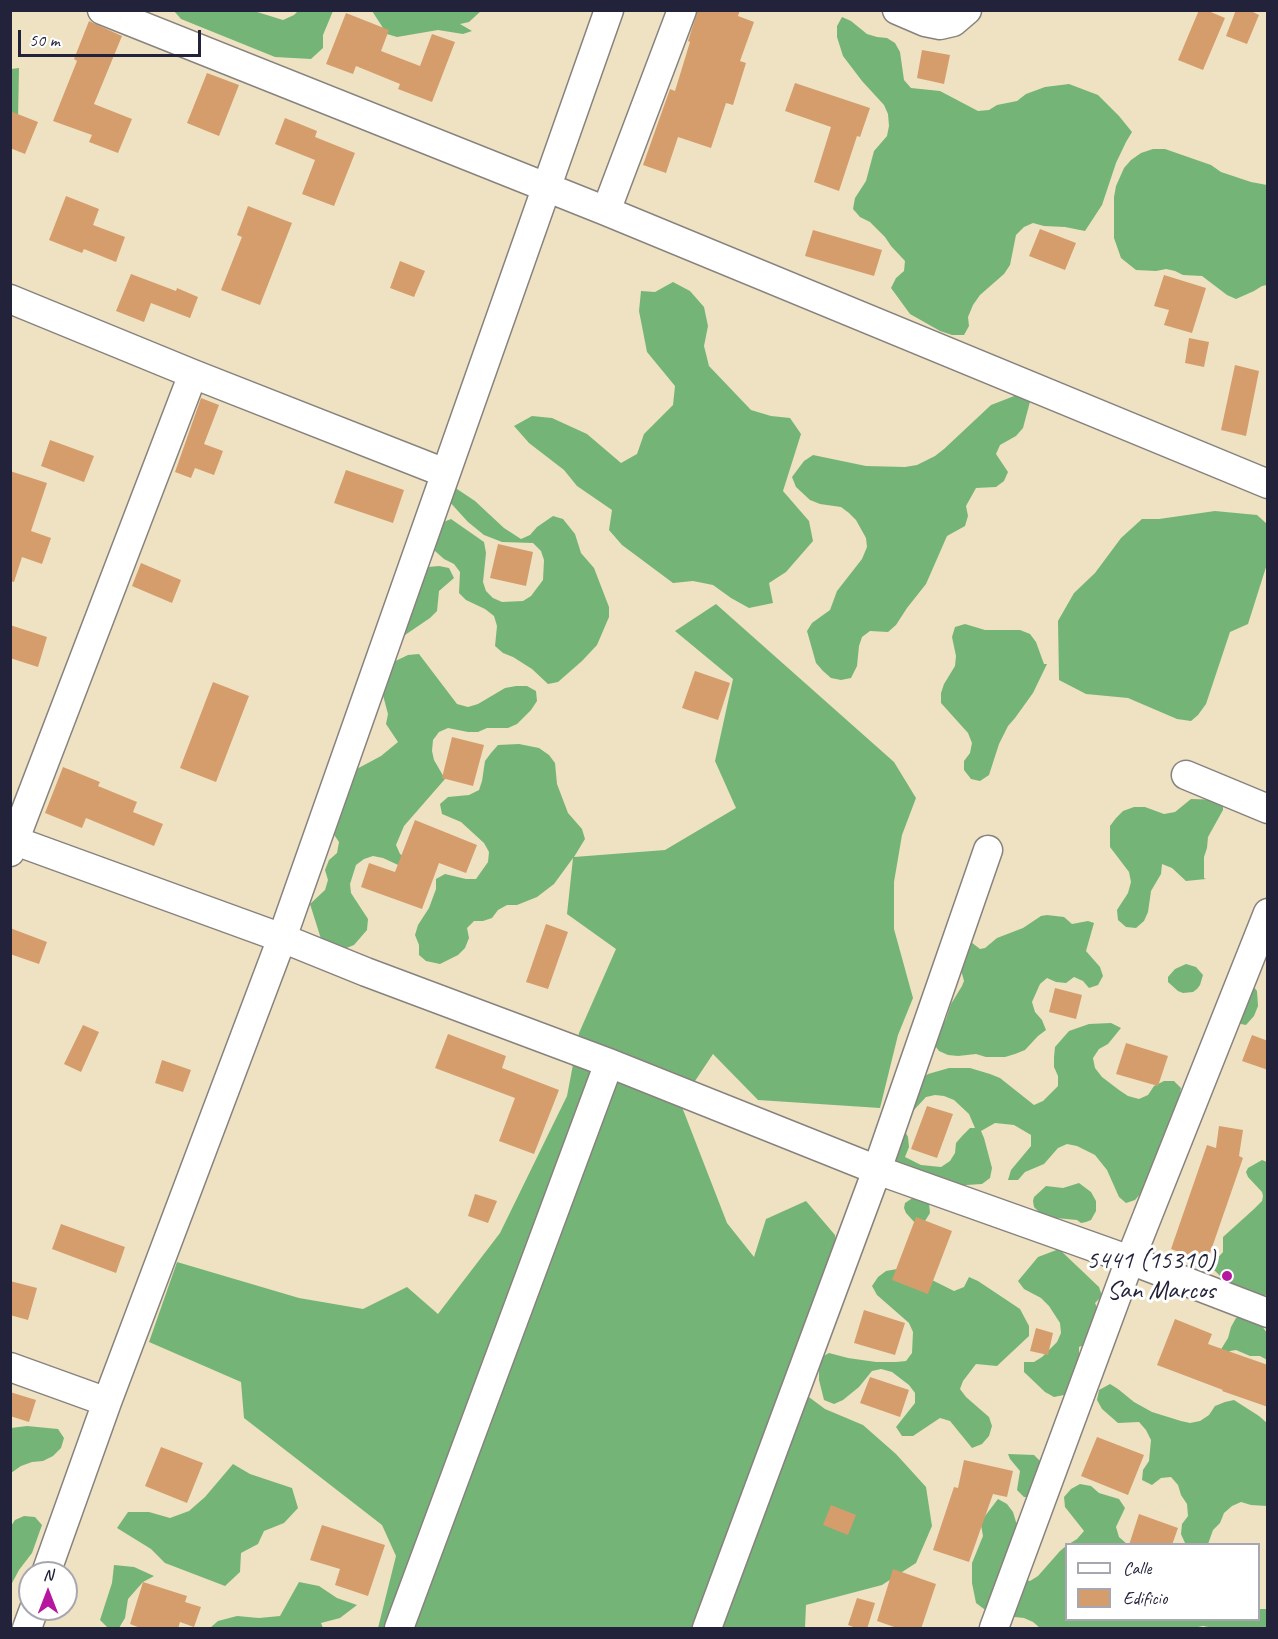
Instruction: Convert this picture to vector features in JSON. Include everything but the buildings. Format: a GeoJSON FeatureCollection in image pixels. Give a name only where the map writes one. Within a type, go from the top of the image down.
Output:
{"type":"FeatureCollection","features":[{"type":"Feature","properties":{"kind":"street"},"geometry":{"type":"LineString","coordinates":[[102,10],[606,211],[1268,484]]}},
{"type":"Feature","properties":{"kind":"street"},"geometry":{"type":"LineString","coordinates":[[50,1561],[107,1402],[282,938],[609,10]]}},
{"type":"Feature","properties":{"kind":"street"},"geometry":{"type":"LineString","coordinates":[[606,211],[682,10]]}},
{"type":"Feature","properties":{"kind":"street"},"geometry":{"type":"LineString","coordinates":[[897,10],[940,26],[953,22],[967,10]]}},
{"type":"Feature","properties":{"kind":"street"},"geometry":{"type":"LineString","coordinates":[[10,299],[445,473]]}},
{"type":"Feature","properties":{"kind":"street"},"geometry":{"type":"LineString","coordinates":[[193,374],[12,844],[282,938],[609,1063],[877,1170],[1130,1260],[1268,1313]]}},
{"type":"Feature","properties":{"kind":"street"},"geometry":{"type":"LineString","coordinates":[[1186,775],[1268,809]]}},
{"type":"Feature","properties":{"kind":"street"},"geometry":{"type":"LineString","coordinates":[[707,1629],[877,1170],[988,850]]}},
{"type":"Feature","properties":{"kind":"street"},"geometry":{"type":"LineString","coordinates":[[994,1629],[1130,1260],[1268,913]]}},
{"type":"Feature","properties":{"kind":"street"},"geometry":{"type":"LineString","coordinates":[[399,1629],[609,1063]]}},
{"type":"Feature","properties":{"kind":"street"},"geometry":{"type":"LineString","coordinates":[[10,1367],[107,1402]]}},
{"type":"Feature","properties":{"kind":"green space"},"geometry":{"type":"Polygon","coordinates":[[[174,11],[254,11],[283,20],[298,11],[333,11],[323,35],[323,48],[311,59],[275,57],[181,19],[174,11]]]}},
{"type":"Feature","properties":{"kind":"green space"},"geometry":{"type":"Polygon","coordinates":[[[372,11],[481,11],[469,22],[460,24],[472,31],[463,34],[438,30],[397,37],[387,34],[372,11]]]}},
{"type":"Feature","properties":{"kind":"green space"},"geometry":{"type":"Polygon","coordinates":[[[842,17],[867,34],[887,38],[895,43],[900,52],[904,80],[911,88],[940,91],[978,111],[1017,101],[1026,94],[1045,87],[1069,84],[1098,95],[1132,132],[1116,163],[1102,205],[1085,231],[1033,223],[1024,227],[1016,235],[1010,265],[973,305],[968,317],[969,326],[964,335],[952,335],[940,331],[910,314],[891,288],[896,278],[904,271],[905,261],[870,222],[860,217],[853,209],[855,198],[866,181],[874,151],[887,136],[889,126],[888,114],[884,105],[843,56],[837,37],[837,26],[842,17]]]}},
{"type":"Feature","properties":{"kind":"green space"},"geometry":{"type":"Polygon","coordinates":[[[19,68],[18,119],[11,121],[11,69],[19,68]]]}},
{"type":"Feature","properties":{"kind":"green space"},"geometry":{"type":"Polygon","coordinates":[[[1153,149],[1165,149],[1211,165],[1221,172],[1267,185],[1267,285],[1236,299],[1202,276],[1183,275],[1166,269],[1136,270],[1121,258],[1114,238],[1116,186],[1124,168],[1131,160],[1153,149]]]}},
{"type":"Feature","properties":{"kind":"green space"},"geometry":{"type":"Polygon","coordinates":[[[673,282],[690,291],[704,307],[708,326],[704,346],[709,366],[751,410],[771,416],[790,418],[801,434],[783,491],[809,521],[813,541],[786,572],[769,583],[773,603],[749,608],[713,585],[693,581],[673,583],[622,545],[609,530],[612,510],[577,486],[564,470],[529,443],[514,426],[532,416],[552,418],[587,434],[621,463],[637,454],[644,434],[673,405],[675,386],[647,352],[639,311],[641,291],[655,292],[673,282]]]}},
{"type":"Feature","properties":{"kind":"green space"},"geometry":{"type":"Polygon","coordinates":[[[1022,393],[1031,398],[1023,428],[1016,436],[1000,445],[996,454],[1008,472],[1004,481],[996,487],[976,488],[966,506],[968,516],[965,526],[947,536],[926,584],[896,625],[888,632],[870,631],[862,637],[857,666],[851,678],[841,680],[831,678],[816,663],[807,631],[812,623],[830,610],[837,591],[862,559],[867,547],[866,538],[856,520],[849,513],[841,507],[810,500],[796,487],[792,477],[804,461],[813,455],[866,466],[917,465],[944,449],[991,405],[1022,393]]]}},
{"type":"Feature","properties":{"kind":"green space"},"geometry":{"type":"Polygon","coordinates":[[[451,485],[475,501],[504,528],[521,539],[530,535],[553,516],[563,519],[575,534],[581,553],[594,568],[609,607],[609,617],[597,645],[558,682],[548,684],[532,669],[495,646],[497,626],[494,616],[466,600],[459,593],[460,572],[454,564],[435,551],[436,531],[441,523],[451,519],[484,542],[486,553],[483,582],[486,591],[493,598],[502,602],[523,601],[531,596],[543,580],[544,560],[541,551],[533,543],[502,542],[484,535],[468,522],[447,499],[451,485]]]}},
{"type":"Feature","properties":{"kind":"green space"},"geometry":{"type":"Polygon","coordinates":[[[1215,511],[1257,515],[1267,524],[1267,564],[1248,624],[1230,632],[1206,704],[1198,715],[1191,721],[1177,719],[1128,698],[1086,694],[1059,680],[1058,621],[1074,593],[1095,573],[1121,538],[1142,519],[1159,519],[1215,511]]]}},
{"type":"Feature","properties":{"kind":"green space"},"geometry":{"type":"Polygon","coordinates":[[[428,567],[449,568],[454,578],[439,591],[437,611],[405,635],[400,630],[419,573],[428,567]]]}},
{"type":"Feature","properties":{"kind":"green space"},"geometry":{"type":"Polygon","coordinates":[[[716,604],[894,762],[916,798],[902,835],[894,882],[894,929],[913,998],[898,1035],[880,1108],[758,1100],[713,1054],[693,1084],[682,1107],[727,1223],[754,1257],[766,1219],[806,1201],[835,1235],[841,1276],[796,1344],[790,1383],[825,1409],[863,1425],[896,1454],[926,1487],[932,1526],[916,1563],[882,1585],[806,1605],[805,1628],[726,1628],[719,1624],[717,1628],[378,1628],[396,1556],[382,1525],[244,1418],[241,1382],[149,1342],[177,1262],[299,1298],[363,1309],[407,1287],[438,1314],[500,1233],[567,1096],[579,1033],[616,949],[567,914],[573,858],[554,884],[537,897],[517,905],[507,905],[498,910],[492,918],[474,921],[467,928],[469,938],[465,948],[458,955],[440,964],[426,961],[419,955],[419,945],[415,935],[418,925],[429,908],[436,889],[436,879],[445,874],[476,879],[488,862],[489,852],[484,843],[461,822],[442,814],[440,804],[448,797],[469,795],[479,790],[485,761],[491,753],[498,745],[519,744],[539,748],[555,763],[557,784],[568,813],[582,829],[585,839],[574,857],[665,850],[736,808],[715,761],[733,679],[675,631],[716,604]]]}},
{"type":"Feature","properties":{"kind":"green space"},"geometry":{"type":"Polygon","coordinates":[[[965,624],[985,630],[1020,630],[1030,634],[1036,642],[1044,664],[1047,664],[1033,693],[1008,726],[999,744],[989,775],[980,781],[971,779],[964,770],[964,761],[970,753],[972,743],[968,733],[941,703],[944,684],[955,666],[956,656],[952,637],[955,627],[965,624]]]}},
{"type":"Feature","properties":{"kind":"green space"},"geometry":{"type":"Polygon","coordinates":[[[419,654],[457,704],[468,707],[478,704],[505,688],[516,686],[527,686],[536,691],[537,701],[517,724],[508,728],[487,728],[478,732],[468,732],[448,728],[439,732],[433,740],[432,751],[434,760],[445,779],[404,826],[396,845],[400,854],[409,860],[409,870],[373,856],[356,865],[350,884],[351,893],[368,919],[367,930],[354,945],[344,949],[335,947],[327,940],[322,942],[310,904],[325,890],[328,880],[325,870],[329,860],[337,853],[339,842],[328,826],[353,771],[381,756],[398,742],[386,724],[388,714],[380,684],[387,665],[408,655],[419,654]]]}},
{"type":"Feature","properties":{"kind":"green space"},"geometry":{"type":"Polygon","coordinates":[[[1191,799],[1223,800],[1223,810],[1208,837],[1204,857],[1204,878],[1206,879],[1186,881],[1172,868],[1162,864],[1161,874],[1151,891],[1148,912],[1144,921],[1136,928],[1126,927],[1118,920],[1117,910],[1128,893],[1131,882],[1129,872],[1110,847],[1110,826],[1123,811],[1134,807],[1145,807],[1164,814],[1175,812],[1191,799]]]}},
{"type":"Feature","properties":{"kind":"green space"},"geometry":{"type":"Polygon","coordinates":[[[1047,915],[1064,917],[1072,924],[1088,921],[1094,923],[1086,951],[1100,967],[1103,976],[1098,985],[1089,988],[1083,981],[1074,977],[1066,983],[1047,978],[1040,984],[1032,1002],[1046,1030],[1025,1050],[1005,1057],[986,1057],[976,1054],[958,1056],[939,1051],[933,1043],[964,981],[961,970],[971,942],[980,949],[985,948],[997,938],[1047,915]]]}},
{"type":"Feature","properties":{"kind":"green space"},"geometry":{"type":"Polygon","coordinates":[[[1186,964],[1196,967],[1203,975],[1197,989],[1183,993],[1168,982],[1168,977],[1175,969],[1186,964]]]}},
{"type":"Feature","properties":{"kind":"green space"},"geometry":{"type":"Polygon","coordinates":[[[1249,985],[1257,991],[1258,1006],[1254,1016],[1246,1025],[1233,1017],[1249,985]]]}},
{"type":"Feature","properties":{"kind":"green space"},"geometry":{"type":"Polygon","coordinates":[[[1111,1023],[1121,1028],[1093,1058],[1095,1068],[1102,1077],[1119,1090],[1139,1099],[1148,1095],[1154,1086],[1164,1081],[1174,1081],[1181,1088],[1179,1098],[1193,1135],[1193,1144],[1150,1173],[1142,1192],[1135,1200],[1126,1203],[1119,1197],[1107,1170],[1095,1155],[1067,1144],[1058,1148],[1044,1164],[1025,1172],[1018,1180],[1008,1180],[1011,1170],[1031,1146],[1031,1135],[1014,1125],[995,1123],[981,1131],[992,1168],[990,1178],[982,1184],[951,1186],[891,1171],[904,1129],[909,1147],[905,1157],[921,1165],[941,1167],[950,1161],[955,1153],[956,1143],[970,1128],[975,1128],[969,1114],[954,1100],[944,1096],[926,1097],[913,1111],[919,1080],[928,1074],[949,1068],[970,1068],[1000,1078],[1034,1105],[1043,1101],[1058,1086],[1058,1076],[1054,1067],[1055,1047],[1069,1031],[1089,1024],[1111,1023]]]}},
{"type":"Feature","properties":{"kind":"green space"},"geometry":{"type":"Polygon","coordinates":[[[1262,1160],[1267,1162],[1267,1293],[1266,1295],[1251,1292],[1239,1294],[1214,1270],[1212,1264],[1223,1252],[1223,1237],[1262,1201],[1262,1192],[1246,1172],[1248,1168],[1262,1160]]]}},
{"type":"Feature","properties":{"kind":"green space"},"geometry":{"type":"Polygon","coordinates":[[[1079,1183],[1091,1192],[1096,1201],[1096,1211],[1091,1220],[1081,1223],[1077,1220],[1056,1218],[1055,1220],[1041,1214],[1034,1207],[1034,1197],[1046,1186],[1063,1188],[1079,1183]]]}},
{"type":"Feature","properties":{"kind":"green space"},"geometry":{"type":"Polygon","coordinates":[[[917,1195],[929,1203],[930,1213],[925,1221],[916,1224],[904,1208],[905,1203],[917,1195]]]}},
{"type":"Feature","properties":{"kind":"green space"},"geometry":{"type":"Polygon","coordinates":[[[1059,1249],[1099,1287],[1102,1296],[1095,1303],[1099,1312],[1093,1342],[1079,1347],[1079,1358],[1071,1387],[1064,1395],[1054,1397],[1045,1392],[1024,1372],[1024,1362],[1034,1362],[1057,1342],[1061,1333],[1060,1323],[1041,1298],[1024,1289],[1018,1281],[1038,1257],[1059,1249]]]}},
{"type":"Feature","properties":{"kind":"green space"},"geometry":{"type":"Polygon","coordinates":[[[897,1269],[926,1277],[954,1291],[964,1287],[969,1277],[1020,1309],[1029,1326],[1029,1336],[997,1366],[976,1364],[963,1381],[960,1389],[989,1417],[992,1426],[989,1436],[982,1444],[972,1448],[950,1421],[940,1418],[913,1436],[902,1436],[896,1427],[915,1403],[915,1393],[909,1385],[892,1372],[881,1369],[872,1371],[859,1387],[843,1400],[834,1404],[824,1400],[819,1380],[820,1358],[829,1353],[876,1362],[896,1362],[906,1361],[912,1353],[913,1332],[909,1323],[877,1295],[872,1286],[886,1271],[897,1269]]]}},
{"type":"Feature","properties":{"kind":"green space"},"geometry":{"type":"Polygon","coordinates":[[[1240,1316],[1262,1326],[1267,1333],[1267,1360],[1236,1350],[1230,1351],[1227,1355],[1220,1351],[1236,1318],[1240,1316]]]}},
{"type":"Feature","properties":{"kind":"green space"},"geometry":{"type":"Polygon","coordinates":[[[1110,1384],[1152,1412],[1190,1423],[1200,1421],[1209,1415],[1215,1406],[1234,1400],[1259,1416],[1267,1423],[1267,1506],[1241,1502],[1232,1506],[1224,1513],[1220,1523],[1213,1530],[1208,1543],[1185,1543],[1181,1534],[1182,1524],[1188,1516],[1187,1504],[1178,1485],[1171,1477],[1161,1478],[1152,1485],[1142,1480],[1143,1470],[1149,1461],[1151,1440],[1139,1422],[1118,1423],[1102,1409],[1097,1400],[1099,1390],[1110,1384]]]}},
{"type":"Feature","properties":{"kind":"green space"},"geometry":{"type":"Polygon","coordinates":[[[27,1426],[58,1429],[64,1438],[61,1448],[53,1456],[43,1461],[21,1466],[11,1473],[11,1428],[27,1426]]]}},
{"type":"Feature","properties":{"kind":"green space"},"geometry":{"type":"Polygon","coordinates":[[[1008,1454],[1034,1455],[1042,1463],[1029,1497],[1024,1497],[1017,1490],[1020,1471],[1008,1454]]]}},
{"type":"Feature","properties":{"kind":"green space"},"geometry":{"type":"Polygon","coordinates":[[[233,1464],[250,1474],[292,1488],[298,1508],[284,1523],[264,1531],[258,1544],[241,1553],[240,1572],[225,1586],[165,1563],[151,1549],[117,1528],[128,1512],[149,1512],[170,1518],[189,1511],[205,1497],[233,1464]]]}},
{"type":"Feature","properties":{"kind":"green space"},"geometry":{"type":"Polygon","coordinates":[[[1080,1484],[1091,1486],[1099,1493],[1119,1499],[1125,1508],[1116,1527],[1119,1537],[1126,1543],[1071,1543],[1084,1531],[1065,1507],[1064,1497],[1080,1484]]]}},
{"type":"Feature","properties":{"kind":"green space"},"geometry":{"type":"Polygon","coordinates":[[[998,1499],[1007,1504],[1013,1512],[1026,1540],[1020,1578],[1030,1581],[1038,1576],[1065,1547],[1065,1621],[1260,1621],[1260,1609],[1267,1609],[1267,1628],[1203,1626],[1193,1628],[1040,1628],[1024,1618],[1005,1616],[984,1609],[976,1603],[972,1583],[972,1563],[983,1536],[981,1525],[998,1499]]]}},
{"type":"Feature","properties":{"kind":"green space"},"geometry":{"type":"Polygon","coordinates":[[[24,1516],[35,1517],[42,1525],[32,1553],[26,1561],[18,1561],[18,1572],[11,1585],[11,1526],[15,1520],[24,1516]]]}},
{"type":"Feature","properties":{"kind":"green space"},"geometry":{"type":"Polygon","coordinates":[[[114,1565],[134,1567],[154,1576],[143,1582],[128,1599],[125,1618],[119,1628],[108,1628],[100,1620],[112,1583],[114,1565]]]}},
{"type":"Feature","properties":{"kind":"green space"},"geometry":{"type":"Polygon","coordinates":[[[299,1582],[319,1586],[337,1598],[357,1605],[340,1618],[321,1623],[323,1628],[210,1628],[218,1621],[237,1616],[259,1618],[280,1616],[299,1582]]]}},
{"type":"Feature","properties":{"kind":"place","name":"5441 (15310) San Marcos"},"geometry":{"type":"Point","coordinates":[1227,1276]}}]}
